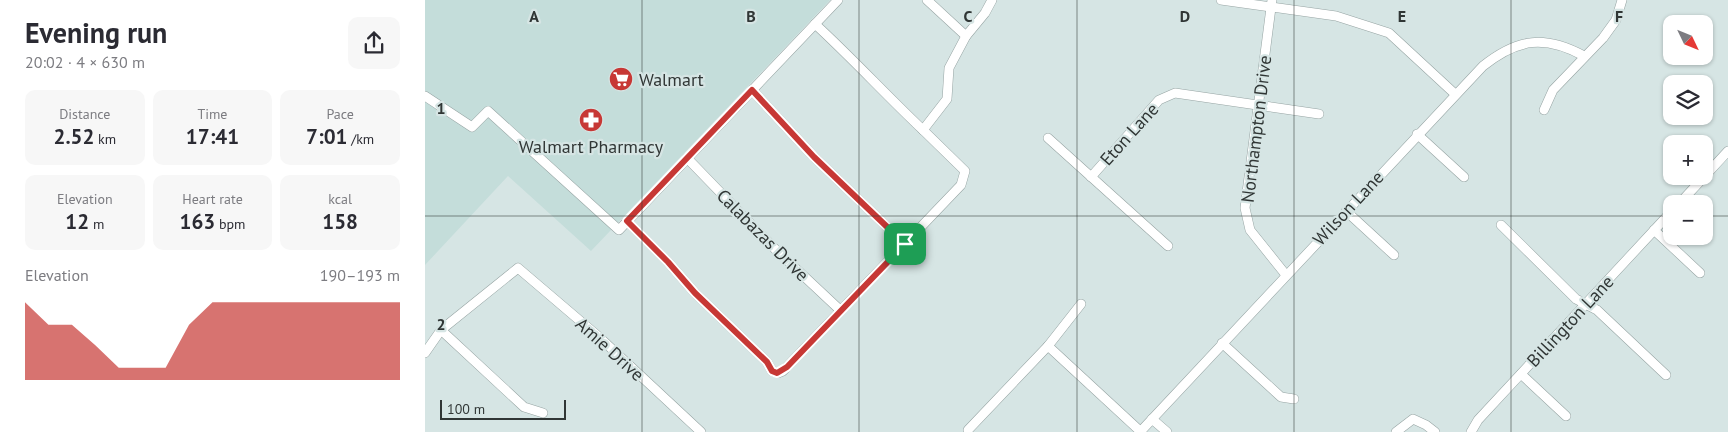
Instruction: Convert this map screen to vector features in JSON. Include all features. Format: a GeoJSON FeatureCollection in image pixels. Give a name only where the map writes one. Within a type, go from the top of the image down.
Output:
{"type":"FeatureCollection","features":[{"type":"Feature","properties":{"kind":"street"},"geometry":{"type":"LineString","coordinates":[[425,96],[472,127],[488,111],[619,230],[838,0]]}},
{"type":"Feature","properties":{"kind":"street"},"geometry":{"type":"LineString","coordinates":[[927,0],[965,36]]}},
{"type":"Feature","properties":{"kind":"street"},"geometry":{"type":"LineString","coordinates":[[923,130],[947,99],[949,68],[965,36],[985,13],[992,0]]}},
{"type":"Feature","properties":{"kind":"street"},"geometry":{"type":"LineString","coordinates":[[1221,0],[1271,4],[1336,16],[1389,33],[1455,94]]}},
{"type":"Feature","properties":{"kind":"street"},"geometry":{"type":"LineString","coordinates":[[1544,110],[1553,90],[1603,38],[1616,20],[1622,0]]}},
{"type":"Feature","properties":{"kind":"street","name":"Northampton Drive"},"geometry":{"type":"LineString","coordinates":[[1271,4],[1245,208],[1250,230],[1286,275]]}},
{"type":"Feature","properties":{"kind":"street"},"geometry":{"type":"LineString","coordinates":[[627,221],[668,262],[695,293],[767,362],[772,371],[777,373],[787,367],[905,244],[961,185],[965,178],[965,172],[874,83],[847,52],[815,24]]}},
{"type":"Feature","properties":{"kind":"street","name":"Wilson Lane"},"geometry":{"type":"LineString","coordinates":[[1140,432],[1417,134],[1455,94],[1499,53],[1519,44],[1548,42],[1568,48],[1584,56]]}},
{"type":"Feature","properties":{"kind":"street"},"geometry":{"type":"LineString","coordinates":[[752,90],[814,157],[905,244]]}},
{"type":"Feature","properties":{"kind":"street","name":"Eton Lane"},"geometry":{"type":"LineString","coordinates":[[1091,176],[1159,100],[1175,93],[1319,114]]}},
{"type":"Feature","properties":{"kind":"street"},"geometry":{"type":"LineString","coordinates":[[1417,134],[1464,178]]}},
{"type":"Feature","properties":{"kind":"street"},"geometry":{"type":"LineString","coordinates":[[1048,138],[1168,246]]}},
{"type":"Feature","properties":{"kind":"street"},"geometry":{"type":"LineString","coordinates":[[1688,195],[1724,161],[1728,150]]}},
{"type":"Feature","properties":{"kind":"street","name":"Calabazas Drive"},"geometry":{"type":"LineString","coordinates":[[687,158],[776,250],[841,310]]}},
{"type":"Feature","properties":{"kind":"street"},"geometry":{"type":"LineString","coordinates":[[1346,211],[1394,255]]}},
{"type":"Feature","properties":{"kind":"street","name":"Billington Lane"},"geometry":{"type":"LineString","coordinates":[[1471,432],[1478,420],[1663,221]]}},
{"type":"Feature","properties":{"kind":"street"},"geometry":{"type":"LineString","coordinates":[[1501,225],[1576,299],[1597,310],[1666,375]]}},
{"type":"Feature","properties":{"kind":"street"},"geometry":{"type":"LineString","coordinates":[[1655,230],[1700,273]]}},
{"type":"Feature","properties":{"kind":"street","name":"Amie Drive"},"geometry":{"type":"LineString","coordinates":[[441,330],[518,268],[599,337],[695,430]]}},
{"type":"Feature","properties":{"kind":"street"},"geometry":{"type":"LineString","coordinates":[[968,430],[1048,346],[1081,304]]}},
{"type":"Feature","properties":{"kind":"street"},"geometry":{"type":"LineString","coordinates":[[425,353],[441,330],[524,406],[543,413]]}},
{"type":"Feature","properties":{"kind":"street"},"geometry":{"type":"LineString","coordinates":[[1222,343],[1281,397],[1294,399]]}},
{"type":"Feature","properties":{"kind":"street"},"geometry":{"type":"LineString","coordinates":[[1048,346],[1140,432]]}},
{"type":"Feature","properties":{"kind":"street"},"geometry":{"type":"LineString","coordinates":[[1521,374],[1566,416]]}},
{"type":"Feature","properties":{"kind":"street"},"geometry":{"type":"LineString","coordinates":[[1152,419],[1167,432]]}},
{"type":"Feature","properties":{"kind":"street"},"geometry":{"type":"LineString","coordinates":[[1396,432],[1413,419],[1435,432]]}},
{"type":"Feature","properties":{"kind":"shaded area"},"geometry":{"type":"Polygon","coordinates":[[[425,0],[830,0],[591,251],[508,176],[425,265],[425,0]]]}},
{"type":"Feature","properties":{"kind":"place","name":"Walmart"},"geometry":{"type":"Point","coordinates":[621,79]}},
{"type":"Feature","properties":{"kind":"place","name":"Walmart Pharmacy"},"geometry":{"type":"Point","coordinates":[591,120]}},
{"type":"Feature","properties":{"kind":"route"},"geometry":{"type":"LineString","coordinates":[[752,90],[814,157],[905,244],[787,367],[777,373],[772,371],[767,362],[695,293],[668,262],[627,221],[752,90]]}}]}
